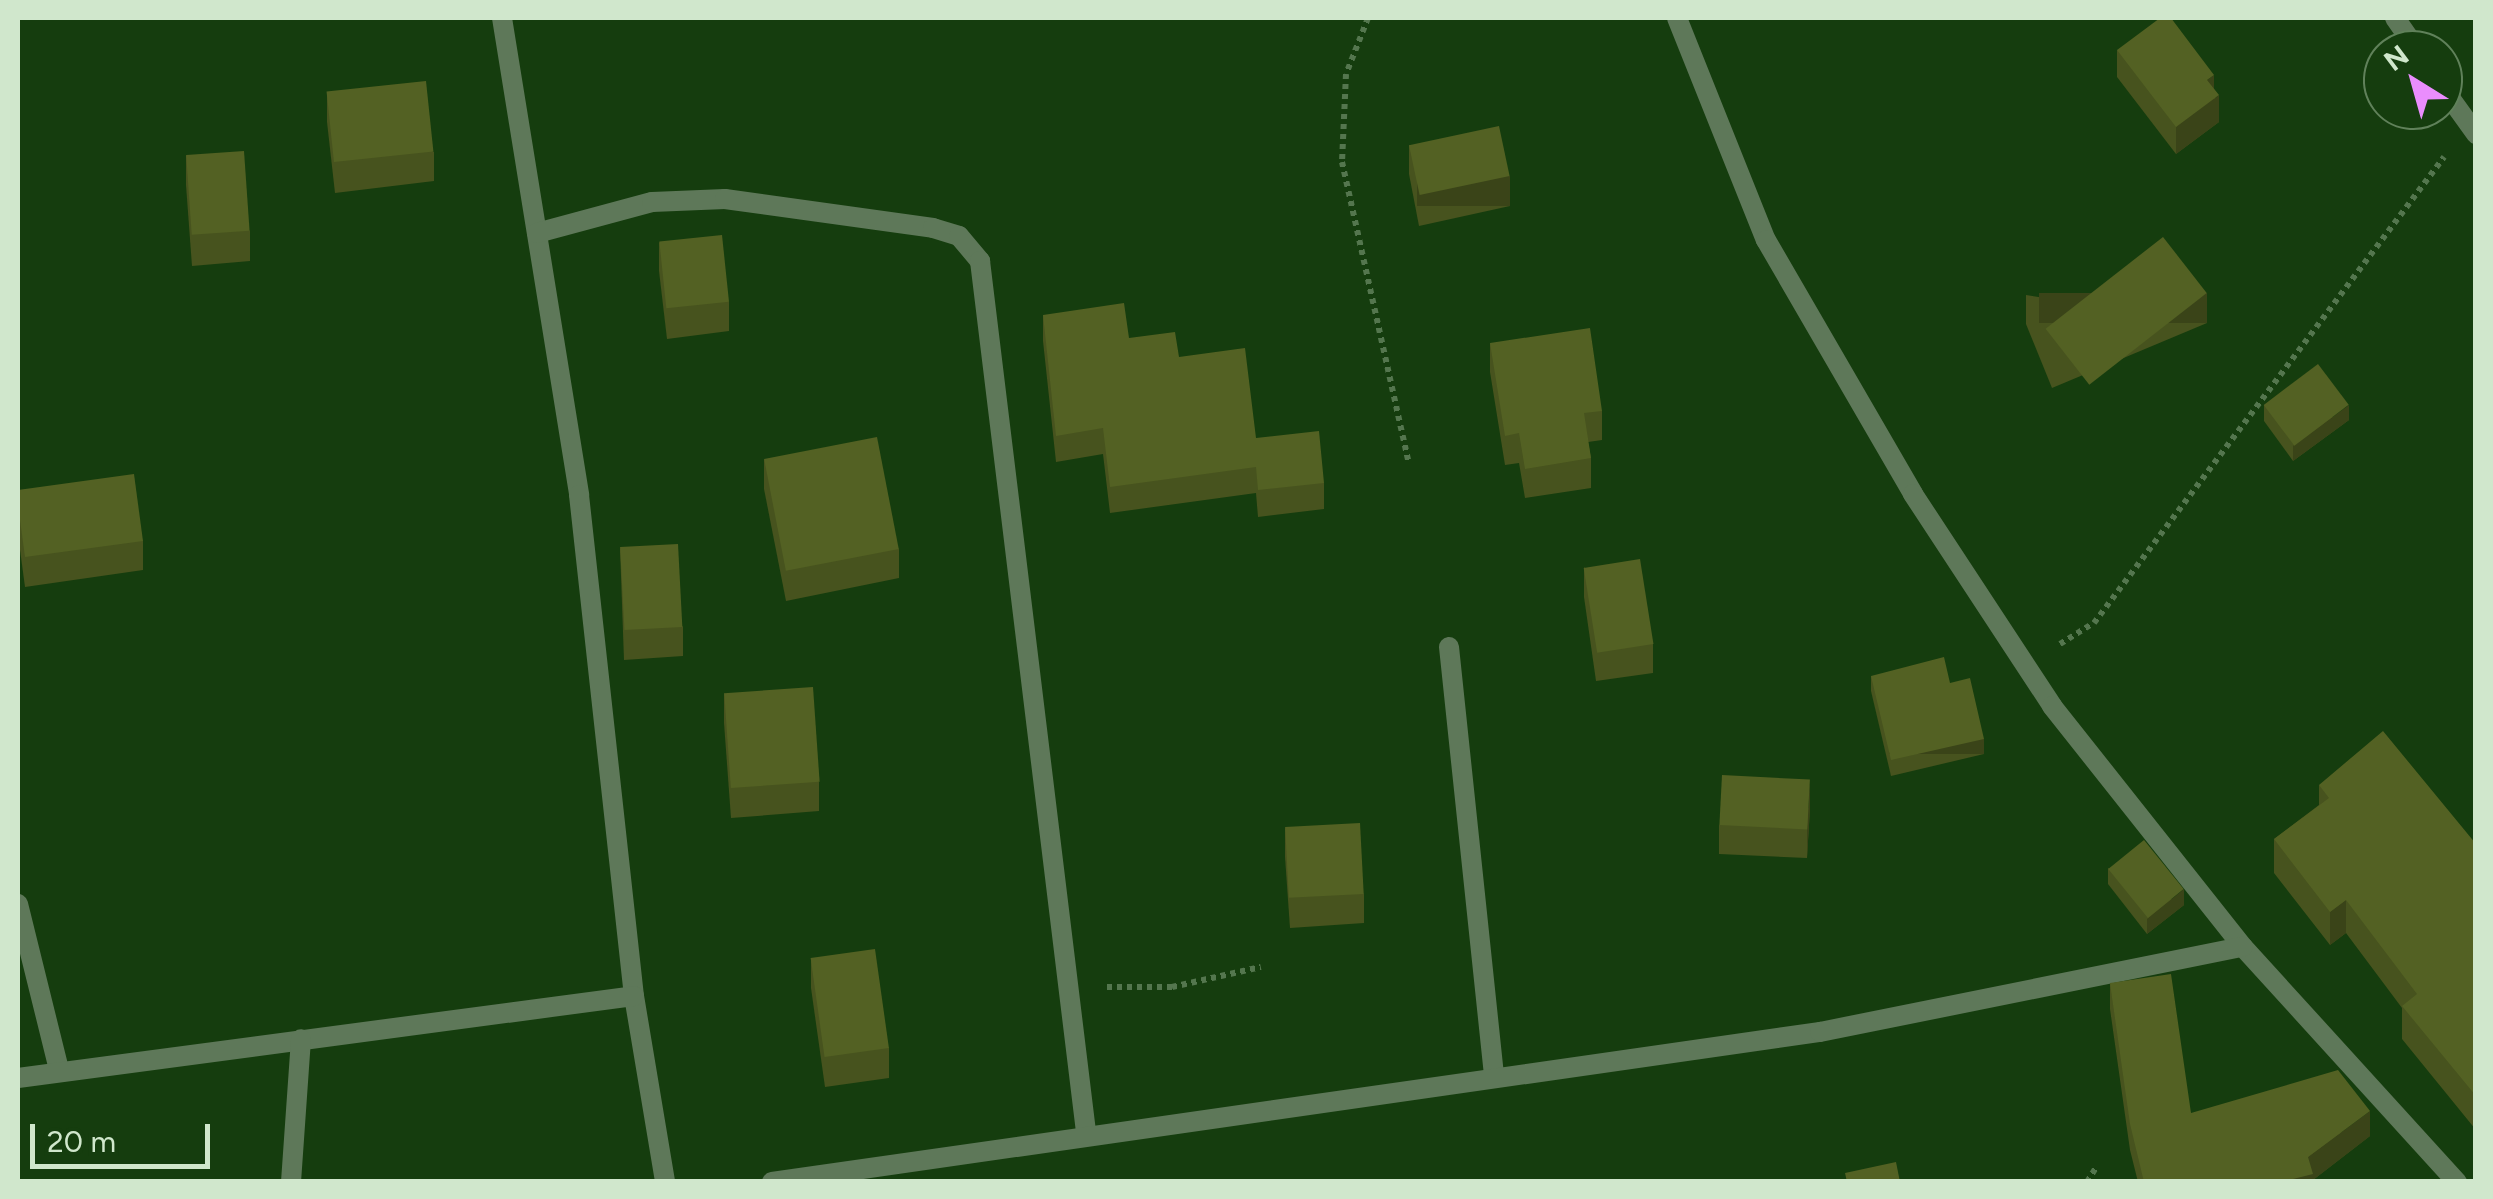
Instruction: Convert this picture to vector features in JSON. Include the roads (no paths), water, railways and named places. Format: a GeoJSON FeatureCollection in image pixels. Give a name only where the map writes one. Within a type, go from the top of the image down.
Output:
{"type":"FeatureCollection","features":[{"type":"Feature","properties":{"kind":"street"},"geometry":{"type":"LineString","coordinates":[[502,18],[579,496],[634,996],[665,1182]]}},
{"type":"Feature","properties":{"kind":"street"},"geometry":{"type":"LineString","coordinates":[[1678,18],[1766,240],[1913,494],[2025,666],[2244,947],[2457,1182]]}},
{"type":"Feature","properties":{"kind":"street"},"geometry":{"type":"LineString","coordinates":[[537,233],[652,202],[725,199],[933,228],[959,236],[980,261],[1086,1132]]}},
{"type":"Feature","properties":{"kind":"street"},"geometry":{"type":"LineString","coordinates":[[1449,647],[1494,1077]]}},
{"type":"Feature","properties":{"kind":"street"},"geometry":{"type":"LineString","coordinates":[[18,904],[58,1070]]}},
{"type":"Feature","properties":{"kind":"street"},"geometry":{"type":"LineString","coordinates":[[772,1182],[1086,1132],[1820,1032],[2244,947]]}},
{"type":"Feature","properties":{"kind":"street"},"geometry":{"type":"LineString","coordinates":[[18,1078],[634,996]]}},
{"type":"Feature","properties":{"kind":"street"},"geometry":{"type":"LineString","coordinates":[[291,1182],[302,1039]]}}]}
